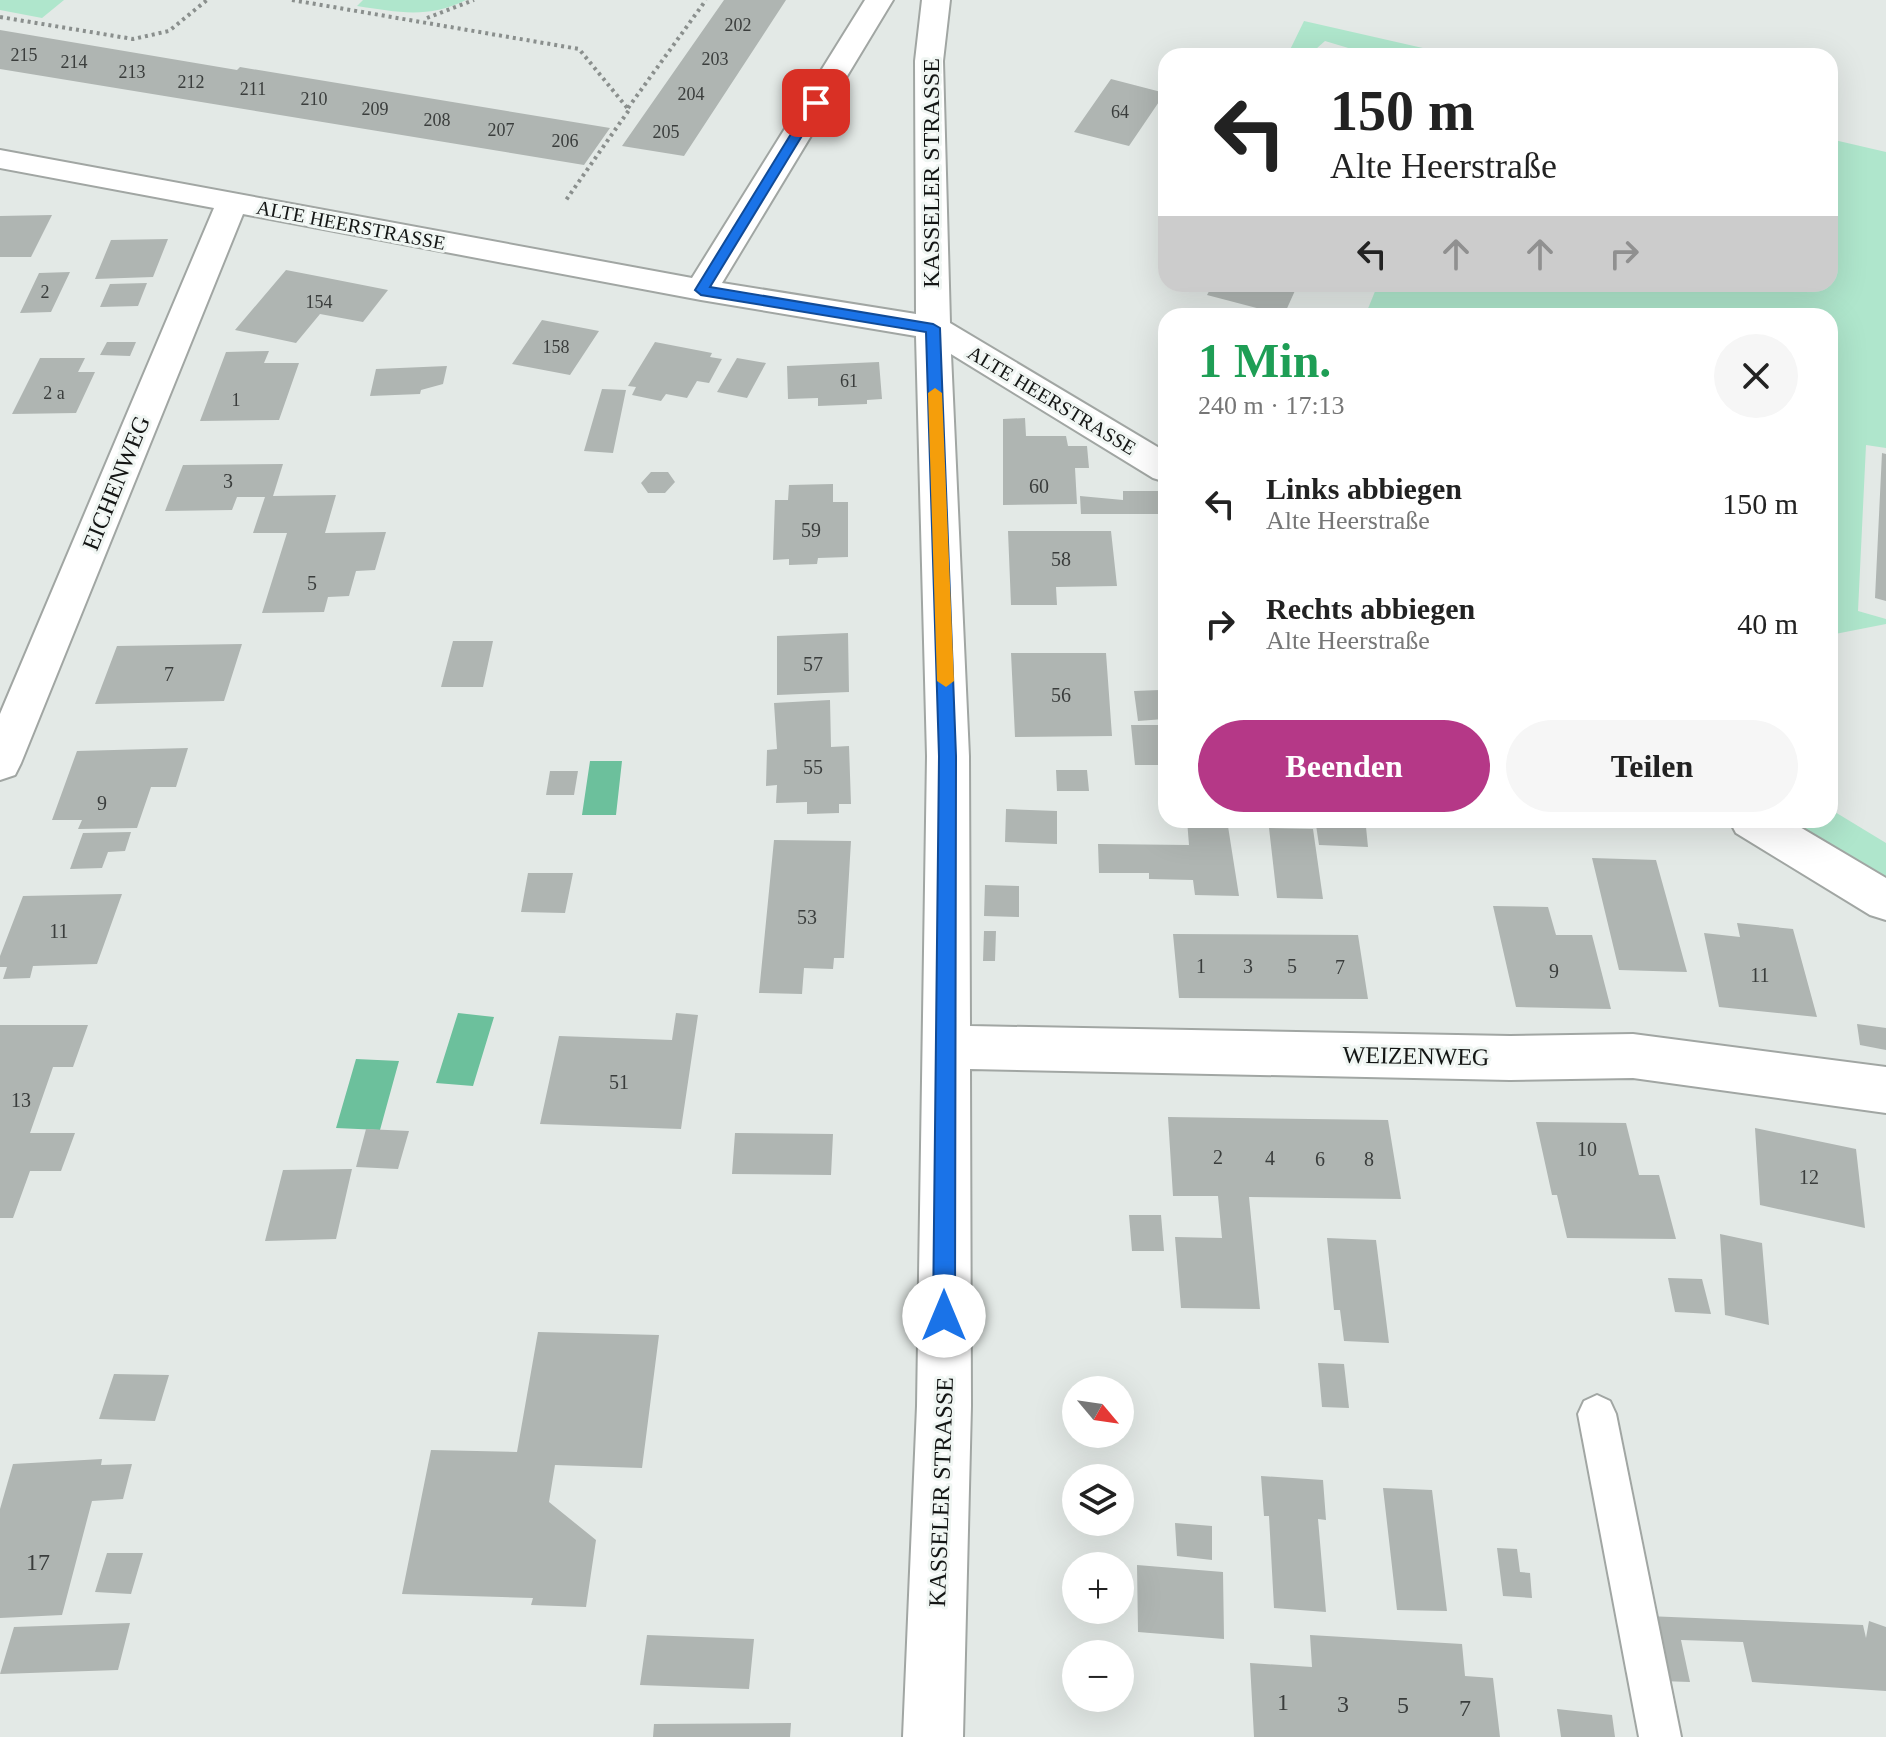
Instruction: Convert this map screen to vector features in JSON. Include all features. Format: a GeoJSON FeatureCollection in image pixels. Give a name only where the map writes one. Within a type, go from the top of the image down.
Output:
{"type":"FeatureCollection","features":[{"type":"Feature","properties":{"kind":"street"},"geometry":{"type":"LineString","coordinates":[[701,290],[879,0]]}},
{"type":"Feature","properties":{"kind":"street","name":"KASSELER STRASSE"},"geometry":{"type":"LineString","coordinates":[[933,1737],[944,1406],[948,756],[933,328],[929,61],[936,0]]}},
{"type":"Feature","properties":{"kind":"street","name":"ALTE HEERSTRASSE"},"geometry":{"type":"LineString","coordinates":[[0,159],[701,290],[933,328],[1158,464]]}},
{"type":"Feature","properties":{"kind":"street","name":"EICHENWEG"},"geometry":{"type":"LineString","coordinates":[[0,763],[232,203]]}},
{"type":"Feature","properties":{"kind":"street"},"geometry":{"type":"LineString","coordinates":[[1764,828],[1886,901]]}},
{"type":"Feature","properties":{"kind":"street","name":"WEIZENWEG"},"geometry":{"type":"LineString","coordinates":[[944,1047],[1510,1058],[1633,1056],[1886,1090]]}},
{"type":"Feature","properties":{"kind":"lane"},"geometry":{"type":"LineString","coordinates":[[1597,1414],[1660,1737]]}},
{"type":"Feature","properties":{"kind":"path"},"geometry":{"type":"LineString","coordinates":[[0,17],[133,39],[169,31],[207,0]]}},
{"type":"Feature","properties":{"kind":"path"},"geometry":{"type":"LineString","coordinates":[[292,0],[579,49],[628,108]]}},
{"type":"Feature","properties":{"kind":"path"},"geometry":{"type":"LineString","coordinates":[[423,20],[474,0]]}},
{"type":"Feature","properties":{"kind":"path"},"geometry":{"type":"LineString","coordinates":[[566,200],[706,0]]}},
{"type":"Feature","properties":{"kind":"shaded area"},"geometry":{"type":"Polygon","coordinates":[[[0,0],[64,0],[42,18],[0,10],[0,0]]]}},
{"type":"Feature","properties":{"kind":"shaded area"},"geometry":{"type":"Polygon","coordinates":[[[363,0],[466,0],[439,10],[412,12],[357,6],[363,0]]]}},
{"type":"Feature","properties":{"kind":"shaded area"},"geometry":{"type":"Polygon","coordinates":[[[1304,21],[1423,48],[1348,48],[1325,41],[1317,48],[1291,48],[1304,21]]]}},
{"type":"Feature","properties":{"kind":"shaded area"},"geometry":{"type":"Polygon","coordinates":[[[1838,141],[1886,152],[1886,448],[1866,445],[1858,611],[1886,619],[1886,624],[1838,633],[1838,308],[1368,308],[1375,292],[1838,292],[1838,141]]]}},
{"type":"Feature","properties":{"kind":"shaded area"},"geometry":{"type":"Polygon","coordinates":[[[590,761],[622,761],[616,815],[582,815],[590,761]]]}},
{"type":"Feature","properties":{"kind":"shaded area"},"geometry":{"type":"Polygon","coordinates":[[[1838,814],[1886,843],[1886,878],[1803,828],[1838,828],[1838,814]]]}},
{"type":"Feature","properties":{"kind":"shaded area"},"geometry":{"type":"Polygon","coordinates":[[[458,1013],[494,1017],[473,1086],[436,1083],[458,1013]]]}},
{"type":"Feature","properties":{"kind":"shaded area"},"geometry":{"type":"Polygon","coordinates":[[[356,1059],[399,1061],[380,1130],[336,1128],[356,1059]]]}},
{"type":"Feature","properties":{"kind":"building"},"geometry":{"type":"Polygon","coordinates":[[[724,0],[786,0],[684,156],[622,146],[724,0]]]}},
{"type":"Feature","properties":{"kind":"building"},"geometry":{"type":"Polygon","coordinates":[[[0,30],[610,128],[584,165],[0,69],[0,30]]]}},
{"type":"Feature","properties":{"kind":"building"},"geometry":{"type":"Polygon","coordinates":[[[1111,79],[1158,91],[1158,103],[1129,146],[1074,132],[1111,79]]]}},
{"type":"Feature","properties":{"kind":"building"},"geometry":{"type":"Polygon","coordinates":[[[52,215],[31,257],[0,257],[0,216],[52,215]]]}},
{"type":"Feature","properties":{"kind":"building"},"geometry":{"type":"Polygon","coordinates":[[[168,239],[153,277],[95,279],[111,240],[168,239]]]}},
{"type":"Feature","properties":{"kind":"building"},"geometry":{"type":"Polygon","coordinates":[[[286,270],[388,290],[363,322],[320,314],[296,343],[235,330],[286,270]]]}},
{"type":"Feature","properties":{"kind":"building"},"geometry":{"type":"Polygon","coordinates":[[[70,272],[51,312],[20,313],[39,273],[70,272]]]}},
{"type":"Feature","properties":{"kind":"building"},"geometry":{"type":"Polygon","coordinates":[[[147,283],[138,306],[100,307],[110,284],[147,283]]]}},
{"type":"Feature","properties":{"kind":"building"},"geometry":{"type":"Polygon","coordinates":[[[1209,292],[1294,292],[1287,308],[1257,308],[1207,295],[1209,292]]]}},
{"type":"Feature","properties":{"kind":"building"},"geometry":{"type":"Polygon","coordinates":[[[542,320],[599,331],[570,375],[512,364],[542,320]]]}},
{"type":"Feature","properties":{"kind":"building"},"geometry":{"type":"Polygon","coordinates":[[[107,342],[136,342],[130,356],[100,355],[107,342]]]}},
{"type":"Feature","properties":{"kind":"building"},"geometry":{"type":"Polygon","coordinates":[[[655,342],[712,353],[710,357],[722,359],[709,383],[697,381],[687,398],[666,394],[661,401],[632,395],[636,387],[628,386],[655,342]]]}},
{"type":"Feature","properties":{"kind":"building"},"geometry":{"type":"Polygon","coordinates":[[[269,351],[264,363],[299,363],[279,420],[200,421],[226,352],[269,351]]]}},
{"type":"Feature","properties":{"kind":"building"},"geometry":{"type":"Polygon","coordinates":[[[40,358],[85,358],[78,372],[95,372],[76,413],[12,414],[40,358]]]}},
{"type":"Feature","properties":{"kind":"building"},"geometry":{"type":"Polygon","coordinates":[[[737,358],[766,363],[747,398],[717,392],[737,358]]]}},
{"type":"Feature","properties":{"kind":"building"},"geometry":{"type":"Polygon","coordinates":[[[879,362],[882,399],[867,400],[867,404],[818,406],[818,398],[788,399],[787,366],[879,362]]]}},
{"type":"Feature","properties":{"kind":"building"},"geometry":{"type":"Polygon","coordinates":[[[447,366],[443,384],[421,390],[420,394],[370,396],[376,369],[447,366]]]}},
{"type":"Feature","properties":{"kind":"building"},"geometry":{"type":"Polygon","coordinates":[[[602,389],[626,390],[613,453],[584,451],[602,389]]]}},
{"type":"Feature","properties":{"kind":"building"},"geometry":{"type":"Polygon","coordinates":[[[1025,418],[1026,436],[1066,436],[1068,446],[1087,446],[1089,468],[1075,468],[1077,504],[1003,505],[1003,419],[1025,418]]]}},
{"type":"Feature","properties":{"kind":"building"},"geometry":{"type":"Polygon","coordinates":[[[1882,453],[1886,454],[1886,601],[1875,598],[1882,453]]]}},
{"type":"Feature","properties":{"kind":"building"},"geometry":{"type":"Polygon","coordinates":[[[283,464],[273,496],[336,495],[325,533],[386,532],[375,570],[356,571],[349,596],[328,597],[324,612],[262,613],[287,533],[253,533],[265,497],[237,497],[232,510],[165,511],[183,465],[283,464]]]}},
{"type":"Feature","properties":{"kind":"building"},"geometry":{"type":"Polygon","coordinates":[[[651,472],[668,472],[675,482],[665,493],[648,493],[641,483],[651,472]]]}},
{"type":"Feature","properties":{"kind":"building"},"geometry":{"type":"Polygon","coordinates":[[[833,484],[833,502],[848,502],[848,557],[818,558],[817,564],[789,565],[789,559],[773,560],[775,500],[788,500],[789,485],[833,484]]]}},
{"type":"Feature","properties":{"kind":"building"},"geometry":{"type":"Polygon","coordinates":[[[1123,491],[1158,491],[1158,514],[1081,514],[1080,496],[1123,500],[1123,491]]]}},
{"type":"Feature","properties":{"kind":"building"},"geometry":{"type":"Polygon","coordinates":[[[1008,531],[1111,531],[1117,586],[1056,587],[1057,605],[1011,605],[1008,531]]]}},
{"type":"Feature","properties":{"kind":"building"},"geometry":{"type":"Polygon","coordinates":[[[848,633],[849,692],[777,695],[777,636],[848,633]]]}},
{"type":"Feature","properties":{"kind":"building"},"geometry":{"type":"Polygon","coordinates":[[[453,641],[493,641],[483,687],[441,687],[453,641]]]}},
{"type":"Feature","properties":{"kind":"building"},"geometry":{"type":"Polygon","coordinates":[[[242,644],[224,701],[95,704],[117,646],[242,644]]]}},
{"type":"Feature","properties":{"kind":"building"},"geometry":{"type":"Polygon","coordinates":[[[1011,653],[1106,653],[1112,736],[1015,737],[1011,653]]]}},
{"type":"Feature","properties":{"kind":"building"},"geometry":{"type":"Polygon","coordinates":[[[1158,690],[1158,719],[1138,721],[1134,691],[1158,690]]]}},
{"type":"Feature","properties":{"kind":"building"},"geometry":{"type":"Polygon","coordinates":[[[830,700],[831,747],[849,746],[851,804],[839,804],[839,813],[807,814],[807,802],[776,803],[777,785],[766,786],[767,750],[777,749],[774,703],[830,700]]]}},
{"type":"Feature","properties":{"kind":"building"},"geometry":{"type":"Polygon","coordinates":[[[1131,725],[1158,725],[1158,765],[1135,765],[1131,725]]]}},
{"type":"Feature","properties":{"kind":"building"},"geometry":{"type":"Polygon","coordinates":[[[188,748],[176,787],[151,787],[137,828],[78,829],[82,820],[52,820],[77,751],[188,748]]]}},
{"type":"Feature","properties":{"kind":"building"},"geometry":{"type":"Polygon","coordinates":[[[1056,770],[1087,770],[1089,791],[1057,791],[1056,770]]]}},
{"type":"Feature","properties":{"kind":"building"},"geometry":{"type":"Polygon","coordinates":[[[550,771],[578,771],[574,795],[546,795],[550,771]]]}},
{"type":"Feature","properties":{"kind":"building"},"geometry":{"type":"Polygon","coordinates":[[[1006,809],[1057,811],[1057,844],[1005,842],[1006,809]]]}},
{"type":"Feature","properties":{"kind":"building"},"geometry":{"type":"Polygon","coordinates":[[[1188,828],[1228,828],[1239,896],[1195,895],[1193,880],[1149,879],[1149,873],[1099,873],[1098,844],[1189,845],[1188,828]]]}},
{"type":"Feature","properties":{"kind":"building"},"geometry":{"type":"Polygon","coordinates":[[[1269,828],[1313,829],[1323,899],[1277,898],[1269,828]]]}},
{"type":"Feature","properties":{"kind":"building"},"geometry":{"type":"Polygon","coordinates":[[[1316,828],[1366,828],[1368,847],[1319,845],[1316,828]]]}},
{"type":"Feature","properties":{"kind":"building"},"geometry":{"type":"Polygon","coordinates":[[[131,832],[125,851],[108,852],[102,868],[70,869],[83,833],[131,832]]]}},
{"type":"Feature","properties":{"kind":"building"},"geometry":{"type":"Polygon","coordinates":[[[774,840],[851,841],[844,958],[834,958],[833,969],[804,968],[802,994],[759,993],[774,840]]]}},
{"type":"Feature","properties":{"kind":"building"},"geometry":{"type":"Polygon","coordinates":[[[1592,858],[1656,860],[1687,972],[1619,970],[1592,858]]]}},
{"type":"Feature","properties":{"kind":"building"},"geometry":{"type":"Polygon","coordinates":[[[528,873],[573,873],[565,913],[521,912],[528,873]]]}},
{"type":"Feature","properties":{"kind":"building"},"geometry":{"type":"Polygon","coordinates":[[[985,885],[1019,886],[1019,917],[984,916],[985,885]]]}},
{"type":"Feature","properties":{"kind":"building"},"geometry":{"type":"Polygon","coordinates":[[[122,894],[97,964],[33,966],[30,978],[3,979],[7,967],[0,967],[0,956],[23,896],[122,894]]]}},
{"type":"Feature","properties":{"kind":"building"},"geometry":{"type":"Polygon","coordinates":[[[1493,906],[1548,907],[1556,935],[1592,935],[1611,1009],[1516,1007],[1493,906]]]}},
{"type":"Feature","properties":{"kind":"building"},"geometry":{"type":"Polygon","coordinates":[[[1737,923],[1793,929],[1817,1017],[1719,1007],[1704,933],[1740,937],[1737,923]]]}},
{"type":"Feature","properties":{"kind":"building"},"geometry":{"type":"Polygon","coordinates":[[[984,931],[996,931],[995,961],[983,961],[984,931]]]}},
{"type":"Feature","properties":{"kind":"building"},"geometry":{"type":"Polygon","coordinates":[[[1173,934],[1358,935],[1368,999],[1179,998],[1173,934]]]}},
{"type":"Feature","properties":{"kind":"building"},"geometry":{"type":"Polygon","coordinates":[[[676,1013],[698,1015],[681,1129],[540,1124],[559,1036],[672,1040],[676,1013]]]}},
{"type":"Feature","properties":{"kind":"building"},"geometry":{"type":"Polygon","coordinates":[[[1857,1024],[1886,1028],[1886,1050],[1860,1045],[1857,1024]]]}},
{"type":"Feature","properties":{"kind":"building"},"geometry":{"type":"Polygon","coordinates":[[[0,1025],[88,1025],[73,1067],[53,1067],[30,1133],[75,1133],[61,1171],[30,1171],[13,1218],[0,1218],[0,1025]]]}},
{"type":"Feature","properties":{"kind":"building"},"geometry":{"type":"Polygon","coordinates":[[[1168,1117],[1388,1120],[1401,1199],[1249,1197],[1260,1309],[1181,1308],[1175,1237],[1222,1238],[1218,1196],[1173,1196],[1168,1117]]]}},
{"type":"Feature","properties":{"kind":"building"},"geometry":{"type":"Polygon","coordinates":[[[1536,1122],[1626,1123],[1639,1175],[1659,1175],[1676,1239],[1567,1238],[1557,1195],[1552,1195],[1536,1122]]]}},
{"type":"Feature","properties":{"kind":"building"},"geometry":{"type":"Polygon","coordinates":[[[1755,1128],[1856,1149],[1865,1228],[1760,1205],[1755,1128]]]}},
{"type":"Feature","properties":{"kind":"building"},"geometry":{"type":"Polygon","coordinates":[[[366,1129],[409,1131],[398,1169],[356,1167],[366,1129]]]}},
{"type":"Feature","properties":{"kind":"building"},"geometry":{"type":"Polygon","coordinates":[[[735,1133],[833,1134],[831,1175],[732,1174],[735,1133]]]}},
{"type":"Feature","properties":{"kind":"building"},"geometry":{"type":"Polygon","coordinates":[[[352,1169],[336,1239],[265,1241],[283,1170],[352,1169]]]}},
{"type":"Feature","properties":{"kind":"building"},"geometry":{"type":"Polygon","coordinates":[[[1129,1215],[1161,1215],[1164,1251],[1132,1251],[1129,1215]]]}},
{"type":"Feature","properties":{"kind":"building"},"geometry":{"type":"Polygon","coordinates":[[[1720,1234],[1762,1243],[1769,1325],[1725,1315],[1720,1234]]]}},
{"type":"Feature","properties":{"kind":"building"},"geometry":{"type":"Polygon","coordinates":[[[1327,1238],[1376,1240],[1389,1343],[1344,1341],[1340,1310],[1334,1310],[1327,1238]]]}},
{"type":"Feature","properties":{"kind":"building"},"geometry":{"type":"Polygon","coordinates":[[[1668,1278],[1702,1279],[1711,1314],[1675,1312],[1668,1278]]]}},
{"type":"Feature","properties":{"kind":"building"},"geometry":{"type":"Polygon","coordinates":[[[538,1332],[659,1335],[642,1468],[555,1465],[549,1502],[596,1540],[586,1607],[531,1605],[533,1598],[402,1594],[431,1450],[517,1452],[538,1332]]]}},
{"type":"Feature","properties":{"kind":"building"},"geometry":{"type":"Polygon","coordinates":[[[1318,1363],[1344,1364],[1349,1408],[1322,1407],[1318,1363]]]}},
{"type":"Feature","properties":{"kind":"building"},"geometry":{"type":"Polygon","coordinates":[[[114,1374],[169,1375],[155,1421],[99,1419],[114,1374]]]}},
{"type":"Feature","properties":{"kind":"building"},"geometry":{"type":"Polygon","coordinates":[[[102,1459],[101,1465],[132,1464],[123,1499],[92,1501],[62,1615],[0,1618],[0,1509],[13,1464],[102,1459]]]}},
{"type":"Feature","properties":{"kind":"building"},"geometry":{"type":"Polygon","coordinates":[[[1261,1476],[1323,1480],[1326,1520],[1318,1519],[1326,1612],[1274,1608],[1269,1516],[1264,1516],[1261,1476]]]}},
{"type":"Feature","properties":{"kind":"building"},"geometry":{"type":"Polygon","coordinates":[[[1383,1488],[1432,1490],[1447,1611],[1397,1610],[1383,1488]]]}},
{"type":"Feature","properties":{"kind":"building"},"geometry":{"type":"Polygon","coordinates":[[[1175,1523],[1212,1526],[1212,1560],[1177,1556],[1175,1523]]]}},
{"type":"Feature","properties":{"kind":"building"},"geometry":{"type":"Polygon","coordinates":[[[1497,1548],[1517,1549],[1520,1572],[1530,1573],[1532,1598],[1503,1596],[1497,1548]]]}},
{"type":"Feature","properties":{"kind":"building"},"geometry":{"type":"Polygon","coordinates":[[[107,1553],[143,1553],[131,1594],[95,1592],[107,1553]]]}},
{"type":"Feature","properties":{"kind":"building"},"geometry":{"type":"Polygon","coordinates":[[[1137,1565],[1223,1572],[1224,1639],[1138,1632],[1137,1565]]]}},
{"type":"Feature","properties":{"kind":"building"},"geometry":{"type":"Polygon","coordinates":[[[1647,1616],[1863,1625],[1866,1638],[1869,1621],[1886,1627],[1886,1691],[1752,1682],[1743,1642],[1681,1640],[1690,1682],[1661,1681],[1647,1616]]]}},
{"type":"Feature","properties":{"kind":"building"},"geometry":{"type":"Polygon","coordinates":[[[130,1623],[118,1670],[0,1674],[14,1627],[130,1623]]]}},
{"type":"Feature","properties":{"kind":"building"},"geometry":{"type":"Polygon","coordinates":[[[647,1635],[754,1639],[749,1689],[640,1685],[647,1635]]]}},
{"type":"Feature","properties":{"kind":"building"},"geometry":{"type":"Polygon","coordinates":[[[1310,1635],[1462,1644],[1465,1676],[1493,1678],[1500,1737],[1254,1737],[1250,1663],[1312,1667],[1310,1635]]]}},
{"type":"Feature","properties":{"kind":"building"},"geometry":{"type":"Polygon","coordinates":[[[1557,1709],[1612,1715],[1615,1737],[1561,1737],[1557,1709]]]}},
{"type":"Feature","properties":{"kind":"building"},"geometry":{"type":"Polygon","coordinates":[[[791,1723],[790,1737],[653,1737],[654,1724],[791,1723]]]}},
{"type":"Feature","properties":{"kind":"slow traffic"},"geometry":{"type":"LineString","coordinates":[[935,393],[946,681]]}},
{"type":"Feature","properties":{"kind":"route"},"geometry":{"type":"LineString","coordinates":[[816,103],[701,290],[933,328],[948,756],[944,1316]]}}]}
